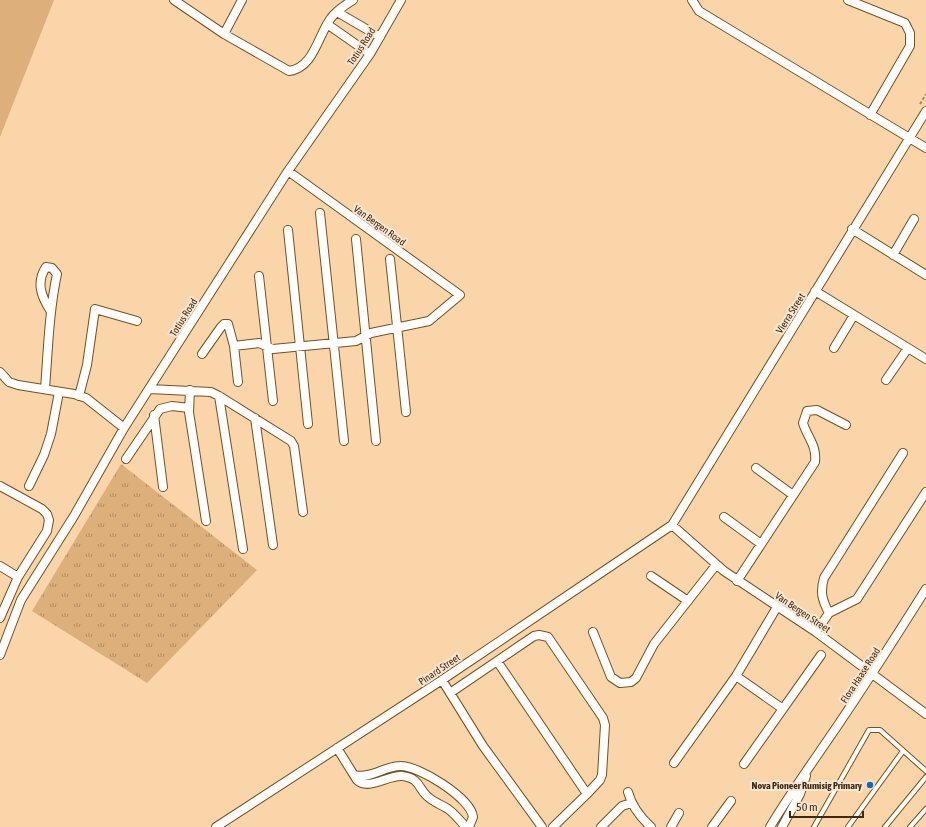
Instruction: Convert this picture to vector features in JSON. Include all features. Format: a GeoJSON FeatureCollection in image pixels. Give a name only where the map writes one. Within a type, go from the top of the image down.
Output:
{"type":"FeatureCollection","features":[{"type":"Feature","properties":{"kind":"street"},"geometry":{"type":"LineString","coordinates":[[174,0],[224,34],[289,71],[300,68],[318,44],[327,24],[337,12],[353,0]]}},
{"type":"Feature","properties":{"kind":"street"},"geometry":{"type":"LineString","coordinates":[[224,34],[242,0]]}},
{"type":"Feature","properties":{"kind":"street","name":"Totius Road"},"geometry":{"type":"LineString","coordinates":[[0,655],[21,600],[74,516],[124,428],[288,171],[370,54],[401,0]]}},
{"type":"Feature","properties":{"kind":"street"},"geometry":{"type":"LineString","coordinates":[[692,0],[699,11],[926,148]]}},
{"type":"Feature","properties":{"kind":"street"},"geometry":{"type":"LineString","coordinates":[[848,0],[905,23],[910,33],[910,46],[870,115]]}},
{"type":"Feature","properties":{"kind":"street"},"geometry":{"type":"LineString","coordinates":[[337,12],[380,37]]}},
{"type":"Feature","properties":{"kind":"street"},"geometry":{"type":"LineString","coordinates":[[327,24],[370,54]]}},
{"type":"Feature","properties":{"kind":"street","name":"Vierra Street"},"geometry":{"type":"LineString","coordinates":[[672,525],[852,229],[926,111]]}},
{"type":"Feature","properties":{"kind":"street","name":"Van Bergen Road"},"geometry":{"type":"LineString","coordinates":[[288,171],[460,295],[429,321],[397,328]]}},
{"type":"Feature","properties":{"kind":"street"},"geometry":{"type":"LineString","coordinates":[[320,213],[335,344],[344,441]]}},
{"type":"Feature","properties":{"kind":"street"},"geometry":{"type":"LineString","coordinates":[[893,255],[914,219]]}},
{"type":"Feature","properties":{"kind":"street"},"geometry":{"type":"LineString","coordinates":[[852,229],[926,275]]}},
{"type":"Feature","properties":{"kind":"street"},"geometry":{"type":"LineString","coordinates":[[288,230],[308,424]]}},
{"type":"Feature","properties":{"kind":"street"},"geometry":{"type":"LineString","coordinates":[[356,239],[376,441]]}},
{"type":"Feature","properties":{"kind":"street"},"geometry":{"type":"LineString","coordinates":[[390,259],[406,412]]}},
{"type":"Feature","properties":{"kind":"street"},"geometry":{"type":"LineString","coordinates":[[259,276],[273,401]]}},
{"type":"Feature","properties":{"kind":"street"},"geometry":{"type":"LineString","coordinates":[[815,291],[926,359]]}},
{"type":"Feature","properties":{"kind":"street"},"geometry":{"type":"LineString","coordinates":[[79,396],[86,365],[95,309],[137,321]]}},
{"type":"Feature","properties":{"kind":"street"},"geometry":{"type":"LineString","coordinates":[[45,389],[51,323],[50,310]]}},
{"type":"Feature","properties":{"kind":"street"},"geometry":{"type":"LineString","coordinates":[[834,348],[854,315]]}},
{"type":"Feature","properties":{"kind":"street"},"geometry":{"type":"LineString","coordinates":[[202,354],[224,324],[228,324],[231,330],[234,346],[238,382]]}},
{"type":"Feature","properties":{"kind":"street"},"geometry":{"type":"LineString","coordinates":[[234,346],[259,343],[268,348],[335,344],[356,341],[366,335],[397,328]]}},
{"type":"Feature","properties":{"kind":"street"},"geometry":{"type":"LineString","coordinates":[[886,380],[908,348]]}},
{"type":"Feature","properties":{"kind":"street"},"geometry":{"type":"LineString","coordinates":[[0,373],[9,382],[86,398],[124,428]]}},
{"type":"Feature","properties":{"kind":"street"},"geometry":{"type":"LineString","coordinates":[[149,389],[211,392],[291,441],[294,446],[303,512]]}},
{"type":"Feature","properties":{"kind":"street"},"geometry":{"type":"LineString","coordinates":[[190,390],[189,408],[206,521]]}},
{"type":"Feature","properties":{"kind":"street"},"geometry":{"type":"LineString","coordinates":[[29,486],[52,434],[59,392]]}},
{"type":"Feature","properties":{"kind":"street"},"geometry":{"type":"LineString","coordinates":[[219,396],[243,549]]}},
{"type":"Feature","properties":{"kind":"street"},"geometry":{"type":"LineString","coordinates":[[126,459],[154,415],[164,407],[189,408]]}},
{"type":"Feature","properties":{"kind":"street"},"geometry":{"type":"LineString","coordinates":[[737,581],[815,462],[816,451],[814,444],[803,422],[807,411],[817,410],[846,426]]}},
{"type":"Feature","properties":{"kind":"street"},"geometry":{"type":"LineString","coordinates":[[154,415],[163,486]]}},
{"type":"Feature","properties":{"kind":"street"},"geometry":{"type":"LineString","coordinates":[[255,418],[273,545]]}},
{"type":"Feature","properties":{"kind":"street"},"geometry":{"type":"LineString","coordinates":[[830,613],[823,602],[820,590],[824,578],[903,453]]}},
{"type":"Feature","properties":{"kind":"street"},"geometry":{"type":"LineString","coordinates":[[756,468],[793,495]]}},
{"type":"Feature","properties":{"kind":"street"},"geometry":{"type":"LineString","coordinates":[[0,486],[42,508],[47,514],[49,520],[47,531],[18,577],[0,618]]}},
{"type":"Feature","properties":{"kind":"street"},"geometry":{"type":"LineString","coordinates":[[816,632],[830,613],[857,598],[926,492]]}},
{"type":"Feature","properties":{"kind":"street"},"geometry":{"type":"LineString","coordinates":[[724,517],[762,544]]}},
{"type":"Feature","properties":{"kind":"street","name":"Van Bergen Street"},"geometry":{"type":"LineString","coordinates":[[672,525],[716,565],[737,581],[816,632],[926,714]]}},
{"type":"Feature","properties":{"kind":"street","name":"Pinard Street"},"geometry":{"type":"LineString","coordinates":[[216,827],[442,680],[672,525]]}},
{"type":"Feature","properties":{"kind":"street"},"geometry":{"type":"LineString","coordinates":[[593,632],[611,677],[620,683],[631,682],[640,673],[654,644],[716,565]]}},
{"type":"Feature","properties":{"kind":"street"},"geometry":{"type":"LineString","coordinates":[[0,566],[18,577]]}},
{"type":"Feature","properties":{"kind":"street"},"geometry":{"type":"LineString","coordinates":[[651,576],[688,601]]}},
{"type":"Feature","properties":{"kind":"street","name":"Flora Haase Road"},"geometry":{"type":"LineString","coordinates":[[770,827],[792,790],[808,770],[873,674],[926,589]]}},
{"type":"Feature","properties":{"kind":"street"},"geometry":{"type":"LineString","coordinates":[[674,763],[736,676],[777,607]]}},
{"type":"Feature","properties":{"kind":"street"},"geometry":{"type":"LineString","coordinates":[[450,693],[534,636],[544,636],[552,641],[603,718],[605,725],[602,775],[600,780],[553,827]]}},
{"type":"Feature","properties":{"kind":"street"},"geometry":{"type":"LineString","coordinates":[[744,764],[821,654]]}},
{"type":"Feature","properties":{"kind":"street"},"geometry":{"type":"LineString","coordinates":[[497,661],[587,794]]}},
{"type":"Feature","properties":{"kind":"street"},"geometry":{"type":"LineString","coordinates":[[736,676],[783,709]]}},
{"type":"Feature","properties":{"kind":"street"},"geometry":{"type":"LineString","coordinates":[[442,680],[483,746],[542,827]]}},
{"type":"Feature","properties":{"kind":"street"},"geometry":{"type":"LineString","coordinates":[[337,748],[355,775],[360,782],[365,784],[398,776],[405,777],[420,784],[426,795],[450,810],[467,827],[473,817],[470,808],[448,787],[425,775],[400,766],[363,775],[355,775]]}},
{"type":"Feature","properties":{"kind":"street","name":"Flora Haase Road"},"geometry":{"type":"LineString","coordinates":[[782,827],[800,794],[808,770]]}},
{"type":"Feature","properties":{"kind":"street"},"geometry":{"type":"LineString","coordinates":[[420,784],[425,775]]}},
{"type":"Feature","properties":{"kind":"street"},"geometry":{"type":"LineString","coordinates":[[628,792],[631,803],[643,820],[651,827]]}},
{"type":"Feature","properties":{"kind":"street"},"geometry":{"type":"LineString","coordinates":[[712,827],[731,800]]}},
{"type":"Feature","properties":{"kind":"street"},"geometry":{"type":"LineString","coordinates":[[601,827],[622,806],[631,803]]}},
{"type":"Feature","properties":{"kind":"street"},"geometry":{"type":"LineString","coordinates":[[671,827],[679,813]]}},
{"type":"Feature","properties":{"kind":"lane"},"geometry":{"type":"LineString","coordinates":[[814,827],[869,730],[880,730],[926,771]]}},
{"type":"Feature","properties":{"kind":"lane"},"geometry":{"type":"LineString","coordinates":[[848,827],[903,751]]}},
{"type":"Feature","properties":{"kind":"lane"},"geometry":{"type":"LineString","coordinates":[[885,827],[926,777]]}},
{"type":"Feature","properties":{"kind":"lane"},"geometry":{"type":"LineString","coordinates":[[910,827],[926,809]]}},
{"type":"Feature","properties":{"kind":"green space"},"geometry":{"type":"Polygon","coordinates":[[[0,0],[54,0],[0,137],[0,0]]]}},
{"type":"Feature","properties":{"kind":"green space"},"geometry":{"type":"Polygon","coordinates":[[[121,464],[257,570],[147,683],[32,611],[121,464]]]}},
{"type":"Feature","properties":{"kind":"place","name":"Nova Pioneer Rumisig Primary"},"geometry":{"type":"Point","coordinates":[870,785]}}]}
